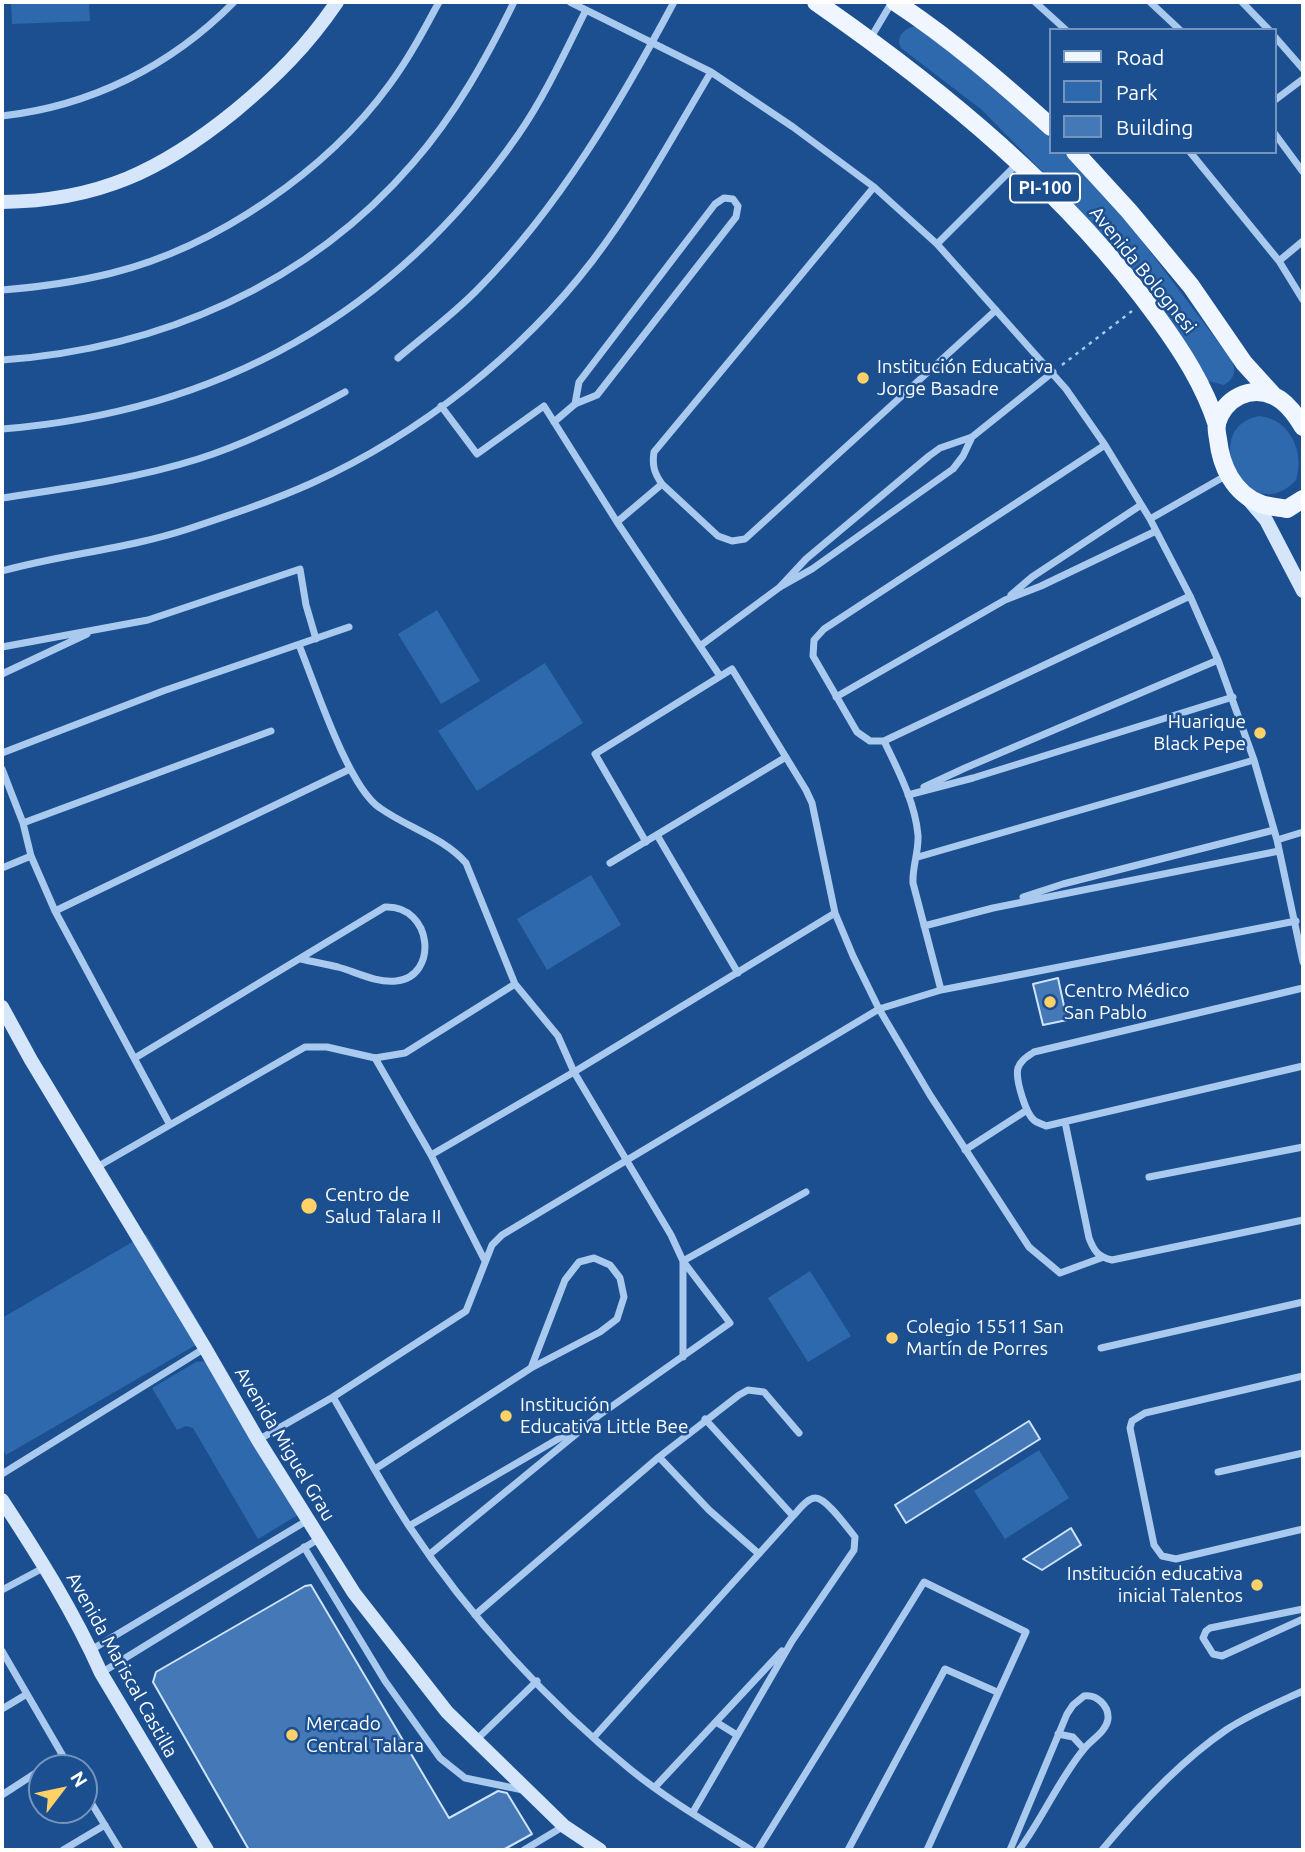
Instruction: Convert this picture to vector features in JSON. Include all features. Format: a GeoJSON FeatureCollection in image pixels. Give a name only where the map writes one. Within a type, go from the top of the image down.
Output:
{"type":"FeatureCollection","features":[{"type":"Feature","properties":{"kind":"main road"},"geometry":{"type":"LineString","coordinates":[[2,202],[76,195],[115,184],[158,165],[194,142],[272,80],[304,47],[337,2]]}},
{"type":"Feature","properties":{"kind":"main road","name":"Avenida Bolognesi"},"geometry":{"type":"LineString","coordinates":[[816,2],[870,39],[969,118],[1018,162],[1098,243],[1146,301],[1181,350],[1210,402],[1217,425]]}},
{"type":"Feature","properties":{"kind":"main road"},"geometry":{"type":"LineString","coordinates":[[894,2],[939,31],[976,60],[1050,126]]}},
{"type":"Feature","properties":{"kind":"main road","name":"Avenida Bolognesi"},"geometry":{"type":"LineString","coordinates":[[1077,154],[1129,211],[1191,286],[1244,363],[1279,400]]}},
{"type":"Feature","properties":{"kind":"main road"},"geometry":{"type":"LineString","coordinates":[[1217,425],[1225,407],[1233,398],[1248,393],[1303,406]]}},
{"type":"Feature","properties":{"kind":"main road","name":"PI-100"},"geometry":{"type":"LineString","coordinates":[[1279,400],[1292,410],[1303,427]]}},
{"type":"Feature","properties":{"kind":"main road","name":"PI-100"},"geometry":{"type":"LineString","coordinates":[[1217,425],[1220,457],[1233,481]]}},
{"type":"Feature","properties":{"kind":"main road"},"geometry":{"type":"LineString","coordinates":[[1233,481],[1259,503],[1287,509],[1303,499]]}},
{"type":"Feature","properties":{"kind":"main road"},"geometry":{"type":"LineString","coordinates":[[1233,481],[1266,520],[1303,591]]}},
{"type":"Feature","properties":{"kind":"main road","name":"Avenida Miguel Grau"},"geometry":{"type":"LineString","coordinates":[[2,1007],[258,1440],[354,1593],[447,1712],[564,1826],[600,1850]]}},
{"type":"Feature","properties":{"kind":"main road","name":"Avenida Mariscal Castilla"},"geometry":{"type":"LineString","coordinates":[[2,1500],[46,1566],[91,1650],[100,1673],[207,1850]]}},
{"type":"Feature","properties":{"kind":"street"},"geometry":{"type":"LineString","coordinates":[[2,116],[36,112],[70,103],[120,84],[162,62],[234,2]]}},
{"type":"Feature","properties":{"kind":"street"},"geometry":{"type":"LineString","coordinates":[[2,290],[83,280],[144,263],[205,237],[255,209],[317,161],[363,115],[388,86],[410,54],[439,2]]}},
{"type":"Feature","properties":{"kind":"street"},"geometry":{"type":"LineString","coordinates":[[2,360],[120,343],[164,330],[245,295],[294,265],[367,209],[414,162],[470,85],[514,2]]}},
{"type":"Feature","properties":{"kind":"street"},"geometry":{"type":"LineString","coordinates":[[570,2],[712,72],[874,187],[937,244],[1053,372],[1105,445],[1150,519],[1218,660],[1254,760],[1277,840],[1303,962]]}},
{"type":"Feature","properties":{"kind":"street"},"geometry":{"type":"LineString","coordinates":[[398,358],[479,289],[541,218],[567,182],[674,2]]}},
{"type":"Feature","properties":{"kind":"street"},"geometry":{"type":"LineString","coordinates":[[870,39],[894,2]]}},
{"type":"Feature","properties":{"kind":"street"},"geometry":{"type":"LineString","coordinates":[[1035,2],[1064,28]]}},
{"type":"Feature","properties":{"kind":"street"},"geometry":{"type":"LineString","coordinates":[[1150,2],[1178,28]]}},
{"type":"Feature","properties":{"kind":"street"},"geometry":{"type":"LineString","coordinates":[[1242,2],[1267,28]]}},
{"type":"Feature","properties":{"kind":"street"},"geometry":{"type":"LineString","coordinates":[[2,429],[104,415],[190,390],[254,365],[347,311],[404,266],[472,196],[541,98],[586,10]]}},
{"type":"Feature","properties":{"kind":"street"},"geometry":{"type":"LineString","coordinates":[[1277,39],[1303,69]]}},
{"type":"Feature","properties":{"kind":"street"},"geometry":{"type":"LineString","coordinates":[[2,571],[26,564],[123,547],[186,530],[241,511],[312,483],[405,431],[474,380],[536,326],[592,261],[642,188],[712,72]]}},
{"type":"Feature","properties":{"kind":"street"},"geometry":{"type":"LineString","coordinates":[[1277,98],[1303,79]]}},
{"type":"Feature","properties":{"kind":"street"},"geometry":{"type":"LineString","coordinates":[[1277,137],[1303,172]]}},
{"type":"Feature","properties":{"kind":"street"},"geometry":{"type":"LineString","coordinates":[[1192,154],[1279,261],[1303,300]]}},
{"type":"Feature","properties":{"kind":"street"},"geometry":{"type":"LineString","coordinates":[[937,244],[1018,162]]}},
{"type":"Feature","properties":{"kind":"street"},"geometry":{"type":"LineString","coordinates":[[874,187],[654,452],[652,463],[655,474],[663,484],[718,536],[732,541],[745,539],[996,310]]}},
{"type":"Feature","properties":{"kind":"street"},"geometry":{"type":"LineString","coordinates":[[554,422],[575,404],[597,395],[736,216],[738,206],[733,198],[724,198],[715,205],[587,371],[579,382],[575,404]]}},
{"type":"Feature","properties":{"kind":"street"},"geometry":{"type":"LineString","coordinates":[[1279,261],[1303,241]]}},
{"type":"Feature","properties":{"kind":"street"},"geometry":{"type":"LineString","coordinates":[[780,587],[806,559],[929,456],[940,448],[972,437],[1053,372]]}},
{"type":"Feature","properties":{"kind":"street"},"geometry":{"type":"LineString","coordinates":[[2,498],[89,484],[198,459],[295,419],[345,392]]}},
{"type":"Feature","properties":{"kind":"street"},"geometry":{"type":"LineString","coordinates":[[441,405],[477,454],[544,406],[617,522],[720,676]]}},
{"type":"Feature","properties":{"kind":"street"},"geometry":{"type":"LineString","coordinates":[[700,646],[780,587],[812,569],[953,469],[964,456],[972,437]]}},
{"type":"Feature","properties":{"kind":"street"},"geometry":{"type":"LineString","coordinates":[[1105,445],[824,629],[814,640],[813,656],[857,732],[870,741],[884,741],[1189,596]]}},
{"type":"Feature","properties":{"kind":"street"},"geometry":{"type":"LineString","coordinates":[[1150,519],[1233,481]]}},
{"type":"Feature","properties":{"kind":"street"},"geometry":{"type":"LineString","coordinates":[[617,522],[663,484]]}},
{"type":"Feature","properties":{"kind":"street"},"geometry":{"type":"LineString","coordinates":[[1006,600],[1032,577],[1141,505]]}},
{"type":"Feature","properties":{"kind":"street"},"geometry":{"type":"LineString","coordinates":[[836,697],[1006,600],[1156,531]]}},
{"type":"Feature","properties":{"kind":"street"},"geometry":{"type":"LineString","coordinates":[[2,647],[148,620],[300,569],[306,605],[316,639]]}},
{"type":"Feature","properties":{"kind":"street"},"geometry":{"type":"LineString","coordinates":[[2,753],[163,691],[349,627]]}},
{"type":"Feature","properties":{"kind":"street"},"geometry":{"type":"LineString","coordinates":[[2,674],[97,629]]}},
{"type":"Feature","properties":{"kind":"street"},"geometry":{"type":"LineString","coordinates":[[299,645],[350,769],[368,799],[454,850],[466,863],[515,984],[558,1036],[574,1072],[628,1160],[683,1261],[730,1323],[598,1416],[409,1526]]}},
{"type":"Feature","properties":{"kind":"street"},"geometry":{"type":"LineString","coordinates":[[908,795],[1218,660]]}},
{"type":"Feature","properties":{"kind":"street"},"geometry":{"type":"LineString","coordinates":[[646,842],[595,754],[732,669],[812,803],[835,913],[880,1009],[930,1095],[1029,1247],[1060,1273],[1101,1258],[1112,1260],[1303,1220]]}},
{"type":"Feature","properties":{"kind":"street"},"geometry":{"type":"LineString","coordinates":[[908,795],[973,778],[1233,697]]}},
{"type":"Feature","properties":{"kind":"street"},"geometry":{"type":"LineString","coordinates":[[23,823],[271,731]]}},
{"type":"Feature","properties":{"kind":"street"},"geometry":{"type":"LineString","coordinates":[[884,741],[908,795],[918,833],[918,857],[912,875],[913,883],[941,990]]}},
{"type":"Feature","properties":{"kind":"street"},"geometry":{"type":"LineString","coordinates":[[610,863],[786,757]]}},
{"type":"Feature","properties":{"kind":"street"},"geometry":{"type":"LineString","coordinates":[[918,857],[1254,760]]}},
{"type":"Feature","properties":{"kind":"street"},"geometry":{"type":"LineString","coordinates":[[2,769],[23,823],[31,856],[55,911],[170,1125]]}},
{"type":"Feature","properties":{"kind":"street"},"geometry":{"type":"LineString","coordinates":[[55,911],[350,769]]}},
{"type":"Feature","properties":{"kind":"street"},"geometry":{"type":"LineString","coordinates":[[993,908],[1063,884],[1273,830]]}},
{"type":"Feature","properties":{"kind":"street"},"geometry":{"type":"LineString","coordinates":[[1277,840],[1303,832]]}},
{"type":"Feature","properties":{"kind":"street"},"geometry":{"type":"LineString","coordinates":[[657,835],[738,973]]}},
{"type":"Feature","properties":{"kind":"street"},"geometry":{"type":"LineString","coordinates":[[924,926],[993,908],[1279,851]]}},
{"type":"Feature","properties":{"kind":"street"},"geometry":{"type":"LineString","coordinates":[[2,869],[31,856]]}},
{"type":"Feature","properties":{"kind":"street"},"geometry":{"type":"LineString","coordinates":[[135,1058],[385,907],[399,907],[410,915],[420,926],[425,942],[425,957],[417,968],[398,981],[383,981],[301,959]]}},
{"type":"Feature","properties":{"kind":"street"},"geometry":{"type":"LineString","coordinates":[[430,1155],[574,1072],[835,913]]}},
{"type":"Feature","properties":{"kind":"street"},"geometry":{"type":"LineString","coordinates":[[258,1440],[333,1397],[466,1311],[492,1245],[502,1235],[880,1009],[941,990],[1296,920]]}},
{"type":"Feature","properties":{"kind":"street"},"geometry":{"type":"LineString","coordinates":[[96,1168],[305,1047],[327,1047],[375,1058],[405,1053],[515,984]]}},
{"type":"Feature","properties":{"kind":"street"},"geometry":{"type":"LineString","coordinates":[[1303,988],[1034,1052],[1023,1059],[1018,1070],[1019,1085],[1027,1110],[1033,1121],[1046,1126],[1303,1066]]}},
{"type":"Feature","properties":{"kind":"street"},"geometry":{"type":"LineString","coordinates":[[375,1058],[430,1155],[485,1261]]}},
{"type":"Feature","properties":{"kind":"street"},"geometry":{"type":"LineString","coordinates":[[965,1150],[1027,1110]]}},
{"type":"Feature","properties":{"kind":"street"},"geometry":{"type":"LineString","coordinates":[[1065,1122],[1089,1238],[1094,1251],[1101,1258]]}},
{"type":"Feature","properties":{"kind":"street"},"geometry":{"type":"LineString","coordinates":[[1149,1177],[1303,1147]]}},
{"type":"Feature","properties":{"kind":"street"},"geometry":{"type":"LineString","coordinates":[[683,1261],[806,1192]]}},
{"type":"Feature","properties":{"kind":"street"},"geometry":{"type":"LineString","coordinates":[[374,1469],[531,1368],[600,1332],[617,1319],[624,1297],[620,1278],[610,1265],[594,1258],[579,1262],[571,1270],[531,1368]]}},
{"type":"Feature","properties":{"kind":"street"},"geometry":{"type":"LineString","coordinates":[[683,1261],[683,1357]]}},
{"type":"Feature","properties":{"kind":"street"},"geometry":{"type":"LineString","coordinates":[[1101,1348],[1303,1302]]}},
{"type":"Feature","properties":{"kind":"street"},"geometry":{"type":"LineString","coordinates":[[2,1474],[205,1348]]}},
{"type":"Feature","properties":{"kind":"street"},"geometry":{"type":"LineString","coordinates":[[1303,1376],[1145,1413],[1132,1421],[1129,1428],[1154,1545],[1162,1556],[1176,1559],[1303,1529]]}},
{"type":"Feature","properties":{"kind":"street"},"geometry":{"type":"LineString","coordinates":[[475,1615],[659,1457],[739,1395],[757,1389],[771,1397],[799,1433]]}},
{"type":"Feature","properties":{"kind":"street"},"geometry":{"type":"LineString","coordinates":[[333,1397],[409,1526],[475,1615],[537,1681],[632,1770],[751,1850]]}},
{"type":"Feature","properties":{"kind":"street"},"geometry":{"type":"LineString","coordinates":[[430,1554],[598,1416]]}},
{"type":"Feature","properties":{"kind":"street"},"geometry":{"type":"LineString","coordinates":[[705,1419],[793,1516]]}},
{"type":"Feature","properties":{"kind":"street"},"geometry":{"type":"LineString","coordinates":[[1218,1472],[1303,1453]]}},
{"type":"Feature","properties":{"kind":"street"},"geometry":{"type":"LineString","coordinates":[[659,1457],[709,1510],[759,1554]]}},
{"type":"Feature","properties":{"kind":"street"},"geometry":{"type":"LineString","coordinates":[[594,1737],[793,1516],[810,1499],[819,1499],[852,1534],[856,1546],[792,1641],[693,1812]]}},
{"type":"Feature","properties":{"kind":"street"},"geometry":{"type":"LineString","coordinates":[[91,1650],[309,1520]]}},
{"type":"Feature","properties":{"kind":"street"},"geometry":{"type":"LineString","coordinates":[[100,1673],[320,1538]]}},
{"type":"Feature","properties":{"kind":"street"},"geometry":{"type":"LineString","coordinates":[[304,1547],[385,1681],[440,1758],[465,1778],[530,1792]]}},
{"type":"Feature","properties":{"kind":"street"},"geometry":{"type":"LineString","coordinates":[[2,1590],[46,1566]]}},
{"type":"Feature","properties":{"kind":"street"},"geometry":{"type":"LineString","coordinates":[[758,1850],[924,1582],[1026,1632],[927,1850]]}},
{"type":"Feature","properties":{"kind":"street"},"geometry":{"type":"LineString","coordinates":[[1303,1609],[1210,1628],[1203,1639],[1213,1654],[1222,1656],[1303,1619]]}},
{"type":"Feature","properties":{"kind":"street"},"geometry":{"type":"LineString","coordinates":[[655,1787],[792,1641]]}},
{"type":"Feature","properties":{"kind":"street"},"geometry":{"type":"LineString","coordinates":[[2,1651],[61,1754]]}},
{"type":"Feature","properties":{"kind":"street"},"geometry":{"type":"LineString","coordinates":[[2,1672],[11,1667]]}},
{"type":"Feature","properties":{"kind":"street"},"geometry":{"type":"LineString","coordinates":[[848,1850],[945,1669],[997,1692]]}},
{"type":"Feature","properties":{"kind":"street"},"geometry":{"type":"LineString","coordinates":[[475,1741],[537,1681]]}},
{"type":"Feature","properties":{"kind":"street"},"geometry":{"type":"LineString","coordinates":[[1102,1850],[1147,1800],[1226,1731],[1262,1709],[1303,1691]]}},
{"type":"Feature","properties":{"kind":"street"},"geometry":{"type":"LineString","coordinates":[[2,1709],[27,1694]]}},
{"type":"Feature","properties":{"kind":"street"},"geometry":{"type":"LineString","coordinates":[[1010,1850],[1067,1714],[1078,1700],[1090,1695],[1097,1698],[1106,1710],[1107,1722],[1084,1749],[1019,1850]]}},
{"type":"Feature","properties":{"kind":"street"},"geometry":{"type":"LineString","coordinates":[[716,1722],[737,1735]]}},
{"type":"Feature","properties":{"kind":"street"},"geometry":{"type":"LineString","coordinates":[[1058,1734],[1073,1737],[1084,1749]]}},
{"type":"Feature","properties":{"kind":"street"},"geometry":{"type":"LineString","coordinates":[[2,1795],[28,1778]]}},
{"type":"Feature","properties":{"kind":"street"},"geometry":{"type":"LineString","coordinates":[[98,1814],[120,1850]]}},
{"type":"Feature","properties":{"kind":"street"},"geometry":{"type":"LineString","coordinates":[[63,1850],[105,1825]]}},
{"type":"Feature","properties":{"kind":"street"},"geometry":{"type":"LineString","coordinates":[[524,1850],[564,1826]]}},
{"type":"Feature","properties":{"kind":"path"},"geometry":{"type":"LineString","coordinates":[[1053,372],[1146,301]]}},
{"type":"Feature","properties":{"kind":"green space"},"geometry":{"type":"Polygon","coordinates":[[[11,2],[89,2],[90,21],[12,24],[11,2]]]}},
{"type":"Feature","properties":{"kind":"green space"},"geometry":{"type":"Polygon","coordinates":[[[916,26],[998,90],[1050,138],[1050,154],[1066,154],[1127,221],[1231,359],[1234,374],[1228,382],[1224,385],[1208,381],[1159,305],[1077,207],[982,110],[901,48],[900,36],[916,26]]]}},
{"type":"Feature","properties":{"kind":"green space"},"geometry":{"type":"Polygon","coordinates":[[[1259,416],[1279,423],[1287,430],[1296,448],[1296,480],[1278,492],[1262,493],[1247,486],[1236,472],[1231,455],[1232,439],[1241,425],[1259,416]]]}},
{"type":"Feature","properties":{"kind":"green space"},"geometry":{"type":"Polygon","coordinates":[[[437,610],[480,681],[441,704],[398,634],[437,610]]]}},
{"type":"Feature","properties":{"kind":"green space"},"geometry":{"type":"Polygon","coordinates":[[[545,663],[583,723],[477,791],[438,731],[545,663]]]}},
{"type":"Feature","properties":{"kind":"green space"},"geometry":{"type":"Polygon","coordinates":[[[591,875],[621,925],[547,970],[517,919],[591,875]]]}},
{"type":"Feature","properties":{"kind":"green space"},"geometry":{"type":"Polygon","coordinates":[[[146,1234],[203,1330],[201,1342],[6,1455],[2,1448],[2,1318],[146,1234]]]}},
{"type":"Feature","properties":{"kind":"green space"},"geometry":{"type":"Polygon","coordinates":[[[810,1271],[851,1336],[808,1362],[768,1298],[810,1271]]]}},
{"type":"Feature","properties":{"kind":"green space"},"geometry":{"type":"Polygon","coordinates":[[[206,1361],[303,1512],[258,1539],[193,1428],[186,1426],[177,1430],[152,1388],[196,1362],[206,1361]]]}},
{"type":"Feature","properties":{"kind":"green space"},"geometry":{"type":"Polygon","coordinates":[[[1039,1450],[1069,1498],[1005,1539],[974,1491],[1039,1450]]]}},
{"type":"Feature","properties":{"kind":"building","name":"Centro Médico San Pablo"},"geometry":{"type":"Polygon","coordinates":[[[1058,978],[1067,1020],[1043,1025],[1033,984],[1058,978]]]}},
{"type":"Feature","properties":{"kind":"building"},"geometry":{"type":"Polygon","coordinates":[[[1029,1421],[1040,1439],[906,1523],[895,1505],[1029,1421]]]}},
{"type":"Feature","properties":{"kind":"building"},"geometry":{"type":"Polygon","coordinates":[[[1071,1528],[1081,1545],[1042,1570],[1023,1559],[1071,1528]]]}},
{"type":"Feature","properties":{"kind":"building","name":"Mercado Central Talara"},"geometry":{"type":"Polygon","coordinates":[[[311,1585],[449,1818],[498,1791],[507,1793],[532,1834],[503,1850],[249,1850],[153,1682],[156,1672],[311,1585]]]}},
{"type":"Feature","properties":{"kind":"place","name":"Institución Educativa Jorge Basadre"},"geometry":{"type":"Point","coordinates":[863,378]}},
{"type":"Feature","properties":{"kind":"place","name":"Huarique Black Pepe"},"geometry":{"type":"Point","coordinates":[1260,733]}},
{"type":"Feature","properties":{"kind":"place","name":"Centro Médico San Pablo"},"geometry":{"type":"Point","coordinates":[1050,1002]}},
{"type":"Feature","properties":{"kind":"place","name":"Centro de Salud Talara II"},"geometry":{"type":"Point","coordinates":[309,1206]}},
{"type":"Feature","properties":{"kind":"place","name":"Colegio 15511 San Martín de Porres"},"geometry":{"type":"Point","coordinates":[892,1338]}},
{"type":"Feature","properties":{"kind":"place","name":"Institución Educativa Little Bee"},"geometry":{"type":"Point","coordinates":[506,1416]}},
{"type":"Feature","properties":{"kind":"place","name":"Institución educativa inicial Talentos"},"geometry":{"type":"Point","coordinates":[1257,1585]}},
{"type":"Feature","properties":{"kind":"place","name":"Mercado Central Talara"},"geometry":{"type":"Point","coordinates":[292,1735]}}]}
